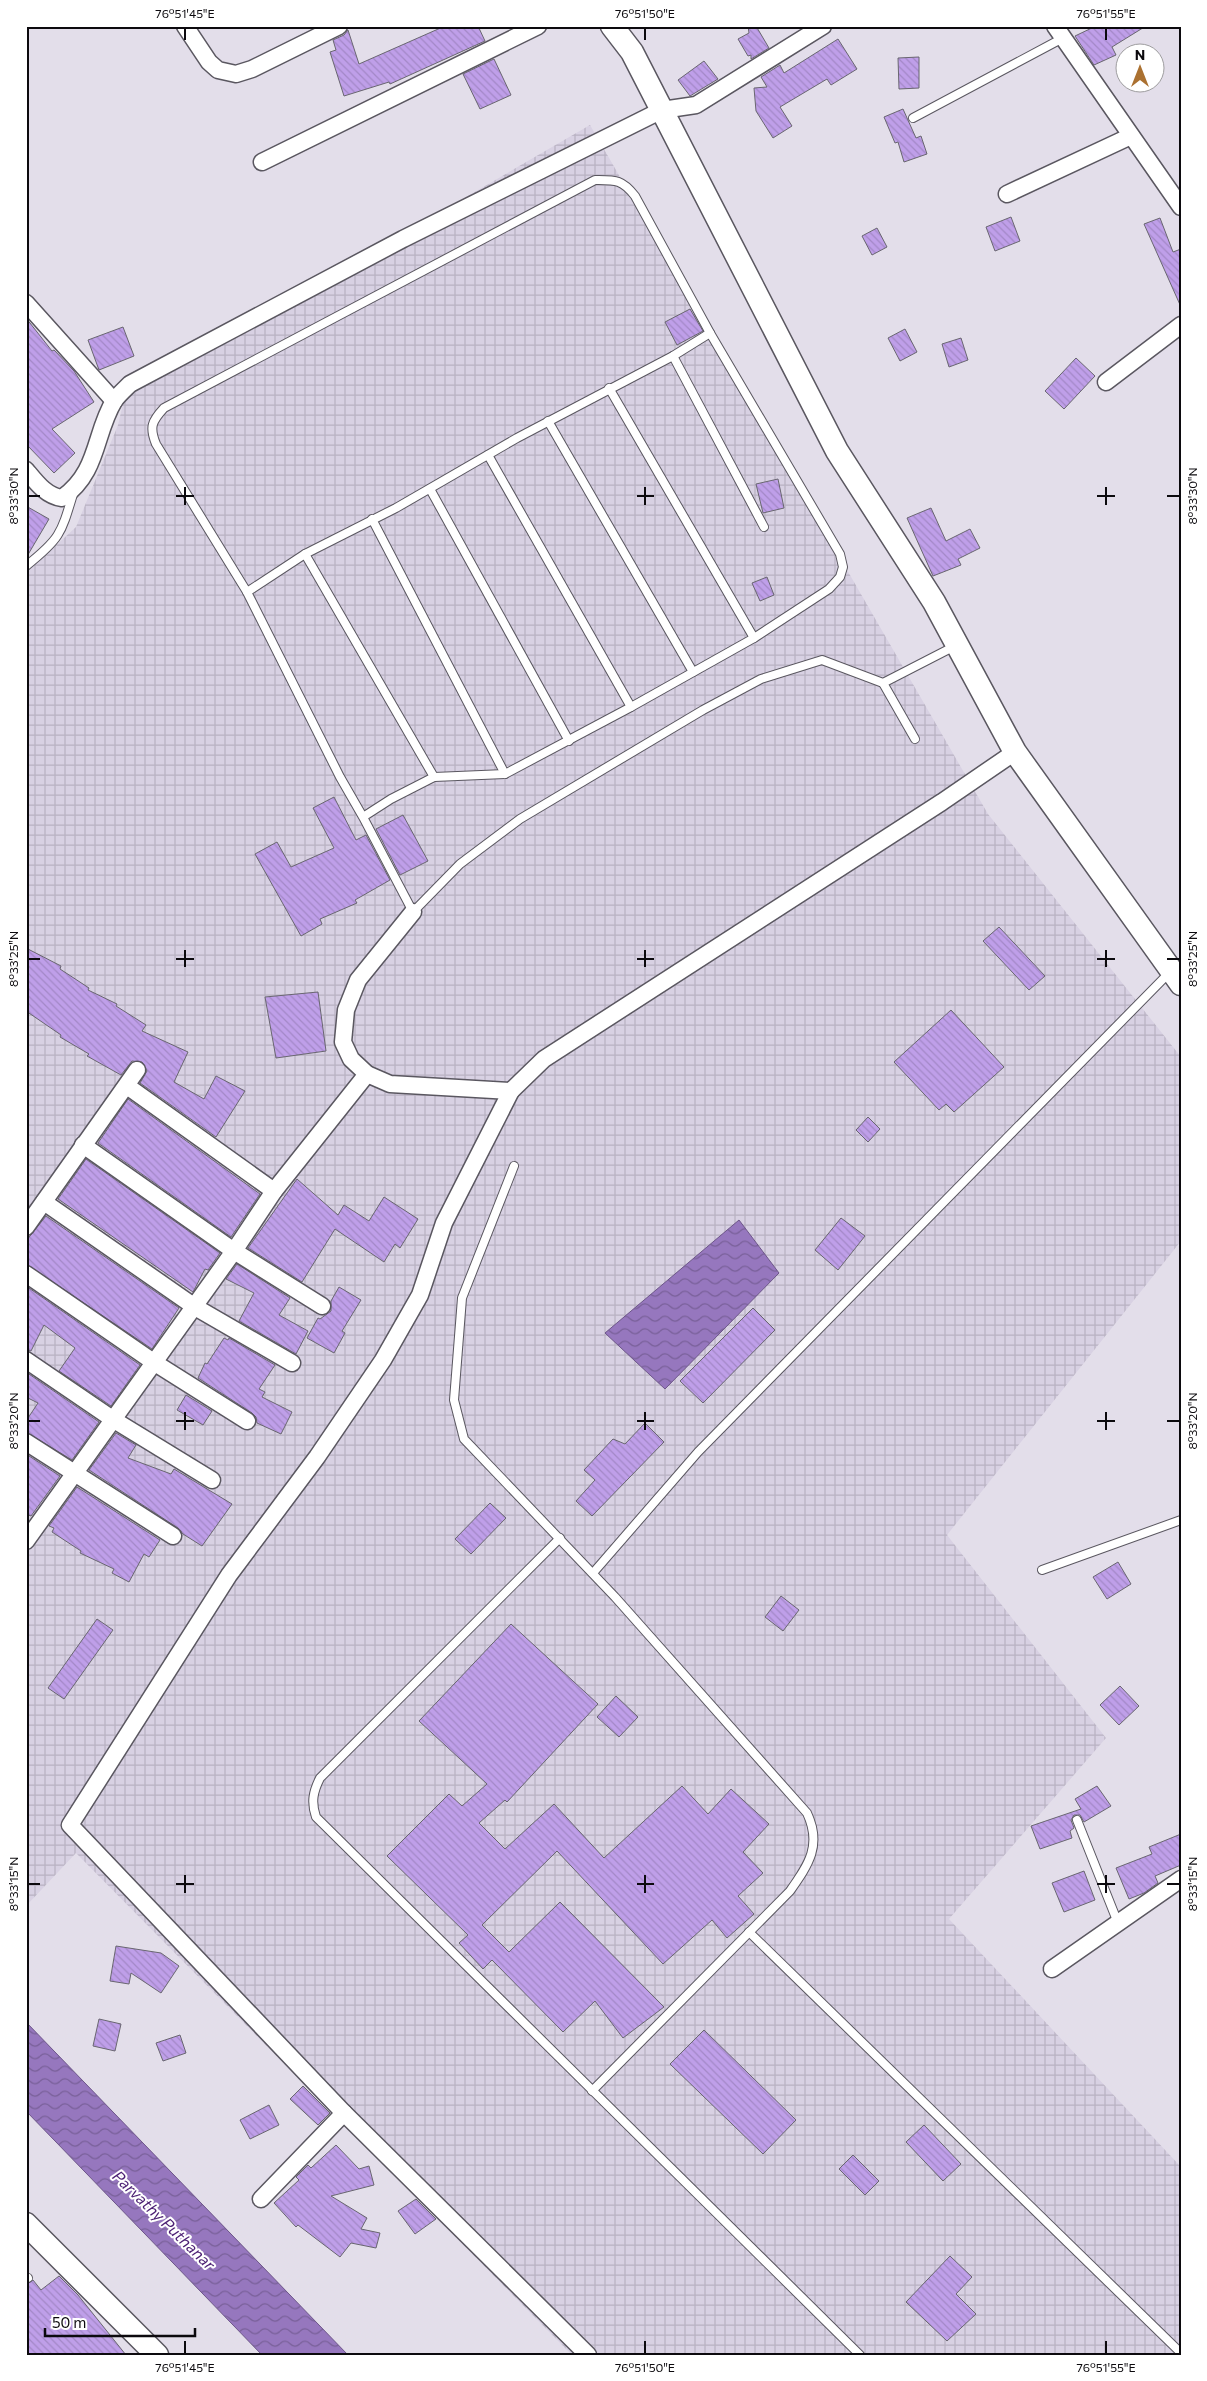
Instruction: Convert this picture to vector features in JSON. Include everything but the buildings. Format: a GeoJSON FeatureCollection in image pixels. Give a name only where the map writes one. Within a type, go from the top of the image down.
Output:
{"type":"FeatureCollection","features":[{"type":"Feature","properties":{"kind":"street"},"geometry":{"type":"LineString","coordinates":[[185,26],[209,62],[218,70],[236,74],[252,69],[339,26]]}},
{"type":"Feature","properties":{"kind":"street"},"geometry":{"type":"LineString","coordinates":[[262,162],[538,26]]}},
{"type":"Feature","properties":{"kind":"street"},"geometry":{"type":"LineString","coordinates":[[612,26],[632,52],[837,451],[934,602],[1015,752],[1176,978]]}},
{"type":"Feature","properties":{"kind":"street"},"geometry":{"type":"LineString","coordinates":[[26,470],[45,490],[54,496],[62,498],[74,489],[88,469],[114,401],[130,384],[403,239],[662,110],[696,105],[823,26]]}},
{"type":"Feature","properties":{"kind":"street"},"geometry":{"type":"LineString","coordinates":[[1059,32],[1181,207]]}},
{"type":"Feature","properties":{"kind":"street"},"geometry":{"type":"LineString","coordinates":[[1007,194],[1131,136]]}},
{"type":"Feature","properties":{"kind":"street"},"geometry":{"type":"LineString","coordinates":[[26,303],[114,401]]}},
{"type":"Feature","properties":{"kind":"street"},"geometry":{"type":"LineString","coordinates":[[1106,382],[1181,325]]}},
{"type":"Feature","properties":{"kind":"street"},"geometry":{"type":"LineString","coordinates":[[588,2355],[344,2113],[70,1824],[229,1575],[317,1457],[384,1360],[420,1295],[444,1223],[510,1091],[544,1059],[934,807],[1015,752]]}},
{"type":"Feature","properties":{"kind":"street"},"geometry":{"type":"LineString","coordinates":[[413,912],[358,980],[346,1010],[343,1042],[351,1059],[367,1074],[390,1084],[510,1091]]}},
{"type":"Feature","properties":{"kind":"street"},"geometry":{"type":"LineString","coordinates":[[26,1227],[137,1070]]}},
{"type":"Feature","properties":{"kind":"street"},"geometry":{"type":"LineString","coordinates":[[26,1541],[234,1252],[274,1190],[367,1074]]}},
{"type":"Feature","properties":{"kind":"street"},"geometry":{"type":"LineString","coordinates":[[127,1086],[274,1190]]}},
{"type":"Feature","properties":{"kind":"street"},"geometry":{"type":"LineString","coordinates":[[83,1145],[234,1252],[322,1306]]}},
{"type":"Feature","properties":{"kind":"street"},"geometry":{"type":"LineString","coordinates":[[44,1202],[195,1307],[292,1364]]}},
{"type":"Feature","properties":{"kind":"street"},"geometry":{"type":"LineString","coordinates":[[26,1274],[155,1363],[247,1421]]}},
{"type":"Feature","properties":{"kind":"street"},"geometry":{"type":"LineString","coordinates":[[26,1360],[114,1420],[212,1480]]}},
{"type":"Feature","properties":{"kind":"street"},"geometry":{"type":"LineString","coordinates":[[26,1442],[173,1536]]}},
{"type":"Feature","properties":{"kind":"street"},"geometry":{"type":"LineString","coordinates":[[1052,1969],[1181,1879]]}},
{"type":"Feature","properties":{"kind":"street"},"geometry":{"type":"LineString","coordinates":[[262,2199],[344,2113]]}},
{"type":"Feature","properties":{"kind":"street"},"geometry":{"type":"LineString","coordinates":[[26,2224],[157,2355]]}},
{"type":"Feature","properties":{"kind":"lane"},"geometry":{"type":"LineString","coordinates":[[913,118],[1059,32]]}},
{"type":"Feature","properties":{"kind":"lane"},"geometry":{"type":"LineString","coordinates":[[363,817],[391,799],[434,777],[505,774],[631,707],[754,638],[829,589],[840,577],[844,567],[840,554],[710,333],[635,196],[625,184],[612,180],[595,180],[164,408],[155,418],[151,432],[156,444],[246,592],[340,777],[413,912],[460,864],[520,819],[702,710],[760,680],[822,660],[883,684],[915,739]]}},
{"type":"Feature","properties":{"kind":"lane"},"geometry":{"type":"LineString","coordinates":[[246,592],[304,554],[430,488],[609,388],[673,356],[710,333]]}},
{"type":"Feature","properties":{"kind":"lane"},"geometry":{"type":"LineString","coordinates":[[673,356],[764,527]]}},
{"type":"Feature","properties":{"kind":"lane"},"geometry":{"type":"LineString","coordinates":[[609,388],[754,638]]}},
{"type":"Feature","properties":{"kind":"lane"},"geometry":{"type":"LineString","coordinates":[[548,421],[693,672]]}},
{"type":"Feature","properties":{"kind":"lane"},"geometry":{"type":"LineString","coordinates":[[488,455],[631,707]]}},
{"type":"Feature","properties":{"kind":"lane"},"geometry":{"type":"LineString","coordinates":[[430,488],[568,741]]}},
{"type":"Feature","properties":{"kind":"lane"},"geometry":{"type":"LineString","coordinates":[[26,566],[50,546],[61,532],[74,489]]}},
{"type":"Feature","properties":{"kind":"lane"},"geometry":{"type":"LineString","coordinates":[[372,519],[505,774]]}},
{"type":"Feature","properties":{"kind":"lane"},"geometry":{"type":"LineString","coordinates":[[304,554],[434,777]]}},
{"type":"Feature","properties":{"kind":"lane"},"geometry":{"type":"LineString","coordinates":[[883,684],[957,645]]}},
{"type":"Feature","properties":{"kind":"lane"},"geometry":{"type":"LineString","coordinates":[[593,1573],[698,1452],[1176,978]]}},
{"type":"Feature","properties":{"kind":"lane"},"geometry":{"type":"LineString","coordinates":[[514,1166],[462,1298],[454,1400],[458,1424],[464,1439],[593,1573],[807,1812],[813,1825],[814,1841],[812,1855],[790,1891],[592,2091]]}},
{"type":"Feature","properties":{"kind":"lane"},"geometry":{"type":"LineString","coordinates":[[1042,1570],[1181,1520]]}},
{"type":"Feature","properties":{"kind":"lane"},"geometry":{"type":"LineString","coordinates":[[560,1538],[320,1778],[312,1797],[312,1806],[316,1817],[860,2355]]}},
{"type":"Feature","properties":{"kind":"lane"},"geometry":{"type":"LineString","coordinates":[[1077,1820],[1118,1923]]}},
{"type":"Feature","properties":{"kind":"lane"},"geometry":{"type":"LineString","coordinates":[[749,1932],[1181,2353]]}},
{"type":"Feature","properties":{"kind":"shaded area"},"geometry":{"type":"Polygon","coordinates":[[[590,125],[988,814],[1181,1057],[1181,1241],[947,1535],[1106,1738],[949,1919],[1181,2167],[1181,2355],[572,2355],[76,1853],[26,1906],[26,573],[76,527],[118,425],[125,395],[590,125]]]}},
{"type":"Feature","properties":{"kind":"water"},"geometry":{"type":"Polygon","coordinates":[[[739,1220],[779,1273],[665,1389],[605,1333],[739,1220]]]}},
{"type":"Feature","properties":{"kind":"water","name":"Parvathy Puthanar"},"geometry":{"type":"Polygon","coordinates":[[[26,2022],[348,2355],[262,2355],[26,2111],[26,2022]]]}}]}
